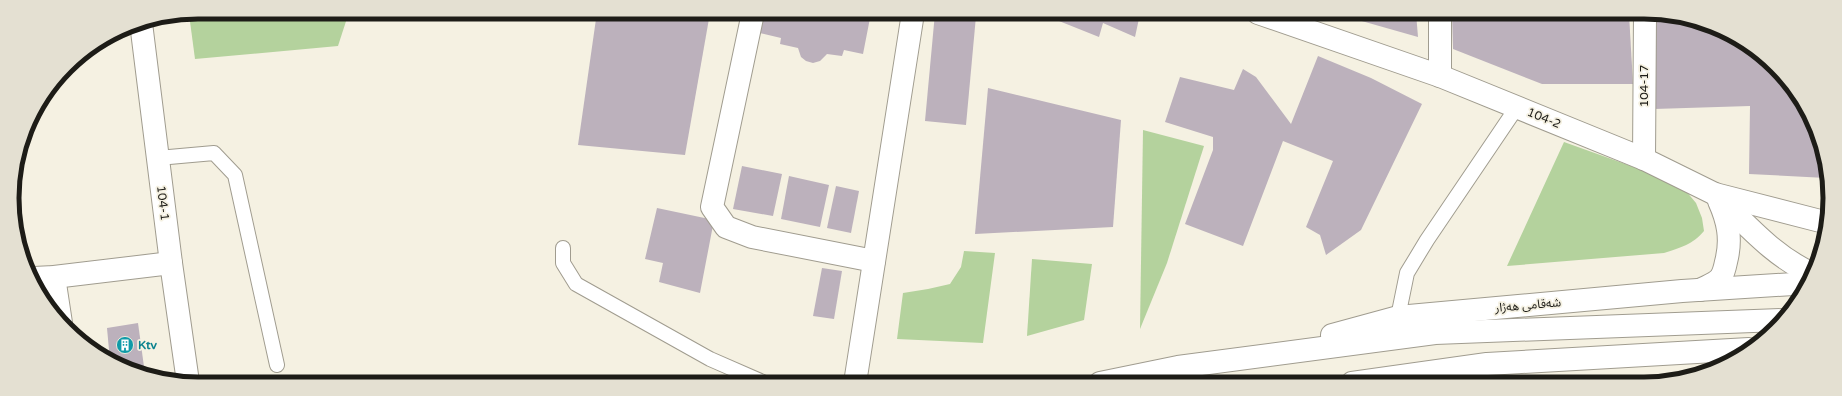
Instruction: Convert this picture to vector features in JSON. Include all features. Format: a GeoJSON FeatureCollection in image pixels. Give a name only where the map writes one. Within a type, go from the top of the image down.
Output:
{"type":"FeatureCollection","features":[{"type":"Feature","properties":{"kind":"street"},"geometry":{"type":"LineString","coordinates":[[752,19],[712,207],[726,227],[752,237],[874,261]]}},
{"type":"Feature","properties":{"kind":"street"},"geometry":{"type":"LineString","coordinates":[[856,377],[912,19]]}},
{"type":"Feature","properties":{"kind":"street","name":"104-2"},"geometry":{"type":"LineString","coordinates":[[1275,19],[1440,76],[1644,159],[1715,194],[1821,221]]}},
{"type":"Feature","properties":{"kind":"street"},"geometry":{"type":"LineString","coordinates":[[1440,19],[1440,76]]}},
{"type":"Feature","properties":{"kind":"street","name":"104-17"},"geometry":{"type":"LineString","coordinates":[[1644,159],[1645,19]]}},
{"type":"Feature","properties":{"kind":"street","name":"104-1"},"geometry":{"type":"LineString","coordinates":[[142,28],[171,263],[187,377]]}},
{"type":"Feature","properties":{"kind":"street"},"geometry":{"type":"LineString","coordinates":[[1715,194],[1780,256],[1796,267],[1807,272]]}},
{"type":"Feature","properties":{"kind":"street"},"geometry":{"type":"LineString","coordinates":[[1700,290],[1713,284],[1721,277],[1728,253],[1730,240],[1727,219],[1715,194]]}},
{"type":"Feature","properties":{"kind":"street"},"geometry":{"type":"LineString","coordinates":[[54,304],[44,278],[171,263]]}},
{"type":"Feature","properties":{"kind":"street","name":"شەقامی هەژار"},"geometry":{"type":"LineString","coordinates":[[1252,356],[1398,317],[1700,290],[1801,283]]}},
{"type":"Feature","properties":{"kind":"street","name":"شەقامی هەژار"},"geometry":{"type":"LineString","coordinates":[[1129,377],[1178,367],[1252,356],[1435,333],[1775,320]]}},
{"type":"Feature","properties":{"kind":"street"},"geometry":{"type":"LineString","coordinates":[[1395,377],[1487,364],[1739,350]]}},
{"type":"Feature","properties":{"kind":"lane"},"geometry":{"type":"LineString","coordinates":[[1398,317],[1407,273],[1427,240],[1517,107]]}},
{"type":"Feature","properties":{"kind":"lane"},"geometry":{"type":"LineString","coordinates":[[158,158],[214,153],[235,175],[277,365]]}},
{"type":"Feature","properties":{"kind":"lane"},"geometry":{"type":"LineString","coordinates":[[563,248],[563,263],[576,284],[710,359],[751,377]]}},
{"type":"Feature","properties":{"kind":"green space"},"geometry":{"type":"Polygon","coordinates":[[[190,19],[347,19],[338,46],[195,59],[190,19]]]}},
{"type":"Feature","properties":{"kind":"green space"},"geometry":{"type":"Polygon","coordinates":[[[1143,130],[1204,146],[1167,263],[1140,329],[1143,130]]]}},
{"type":"Feature","properties":{"kind":"green space"},"geometry":{"type":"Polygon","coordinates":[[[1564,142],[1642,170],[1686,191],[1696,203],[1702,218],[1704,231],[1691,243],[1664,253],[1507,266],[1564,142]]]}},
{"type":"Feature","properties":{"kind":"green space"},"geometry":{"type":"Polygon","coordinates":[[[964,251],[995,253],[983,343],[897,339],[903,293],[950,284],[961,267],[964,251]]]}},
{"type":"Feature","properties":{"kind":"green space"},"geometry":{"type":"Polygon","coordinates":[[[1032,259],[1092,264],[1084,320],[1027,336],[1032,259]]]}},
{"type":"Feature","properties":{"kind":"building"},"geometry":{"type":"Polygon","coordinates":[[[596,19],[709,19],[685,155],[578,145],[596,19]]]}},
{"type":"Feature","properties":{"kind":"building"},"geometry":{"type":"Polygon","coordinates":[[[754,19],[870,19],[863,54],[844,50],[842,56],[827,54],[820,61],[813,63],[806,61],[801,57],[798,48],[780,44],[781,38],[751,31],[754,19]]]}},
{"type":"Feature","properties":{"kind":"building"},"geometry":{"type":"Polygon","coordinates":[[[934,19],[976,19],[966,125],[925,121],[934,19]]]}},
{"type":"Feature","properties":{"kind":"building"},"geometry":{"type":"Polygon","coordinates":[[[1054,19],[1139,19],[1135,37],[1103,23],[1099,37],[1054,19]]]}},
{"type":"Feature","properties":{"kind":"building"},"geometry":{"type":"Polygon","coordinates":[[[1355,19],[1416,19],[1418,37],[1355,19]]]}},
{"type":"Feature","properties":{"kind":"building"},"geometry":{"type":"Polygon","coordinates":[[[1452,19],[1629,19],[1633,84],[1542,84],[1453,49],[1452,19]]]}},
{"type":"Feature","properties":{"kind":"building"},"geometry":{"type":"Polygon","coordinates":[[[1655,19],[1679,22],[1702,28],[1723,37],[1743,49],[1762,63],[1779,80],[1805,119],[1814,140],[1820,163],[1822,178],[1749,174],[1750,106],[1654,109],[1655,19]]]}},
{"type":"Feature","properties":{"kind":"building"},"geometry":{"type":"Polygon","coordinates":[[[1318,56],[1371,78],[1422,104],[1361,230],[1326,255],[1320,235],[1306,227],[1333,161],[1283,141],[1243,246],[1185,224],[1213,150],[1213,137],[1165,122],[1180,77],[1234,90],[1243,69],[1256,77],[1291,124],[1318,56]]]}},
{"type":"Feature","properties":{"kind":"building"},"geometry":{"type":"Polygon","coordinates":[[[988,88],[1121,120],[1113,227],[975,234],[988,88]]]}},
{"type":"Feature","properties":{"kind":"building"},"geometry":{"type":"Polygon","coordinates":[[[742,166],[782,174],[773,216],[733,209],[742,166]]]}},
{"type":"Feature","properties":{"kind":"building"},"geometry":{"type":"Polygon","coordinates":[[[789,176],[829,185],[820,227],[781,219],[789,176]]]}},
{"type":"Feature","properties":{"kind":"building"},"geometry":{"type":"Polygon","coordinates":[[[836,186],[859,191],[851,233],[827,228],[836,186]]]}},
{"type":"Feature","properties":{"kind":"building"},"geometry":{"type":"Polygon","coordinates":[[[657,208],[714,220],[700,293],[659,282],[663,263],[645,259],[657,208]]]}},
{"type":"Feature","properties":{"kind":"building"},"geometry":{"type":"Polygon","coordinates":[[[822,268],[842,271],[834,319],[813,316],[822,268]]]}},
{"type":"Feature","properties":{"kind":"building","name":"Ktv"},"geometry":{"type":"Polygon","coordinates":[[[138,323],[144,369],[109,354],[107,328],[138,323]]]}},
{"type":"Feature","properties":{"kind":"place","name":"Ktv"},"geometry":{"type":"Point","coordinates":[125,345]}}]}
